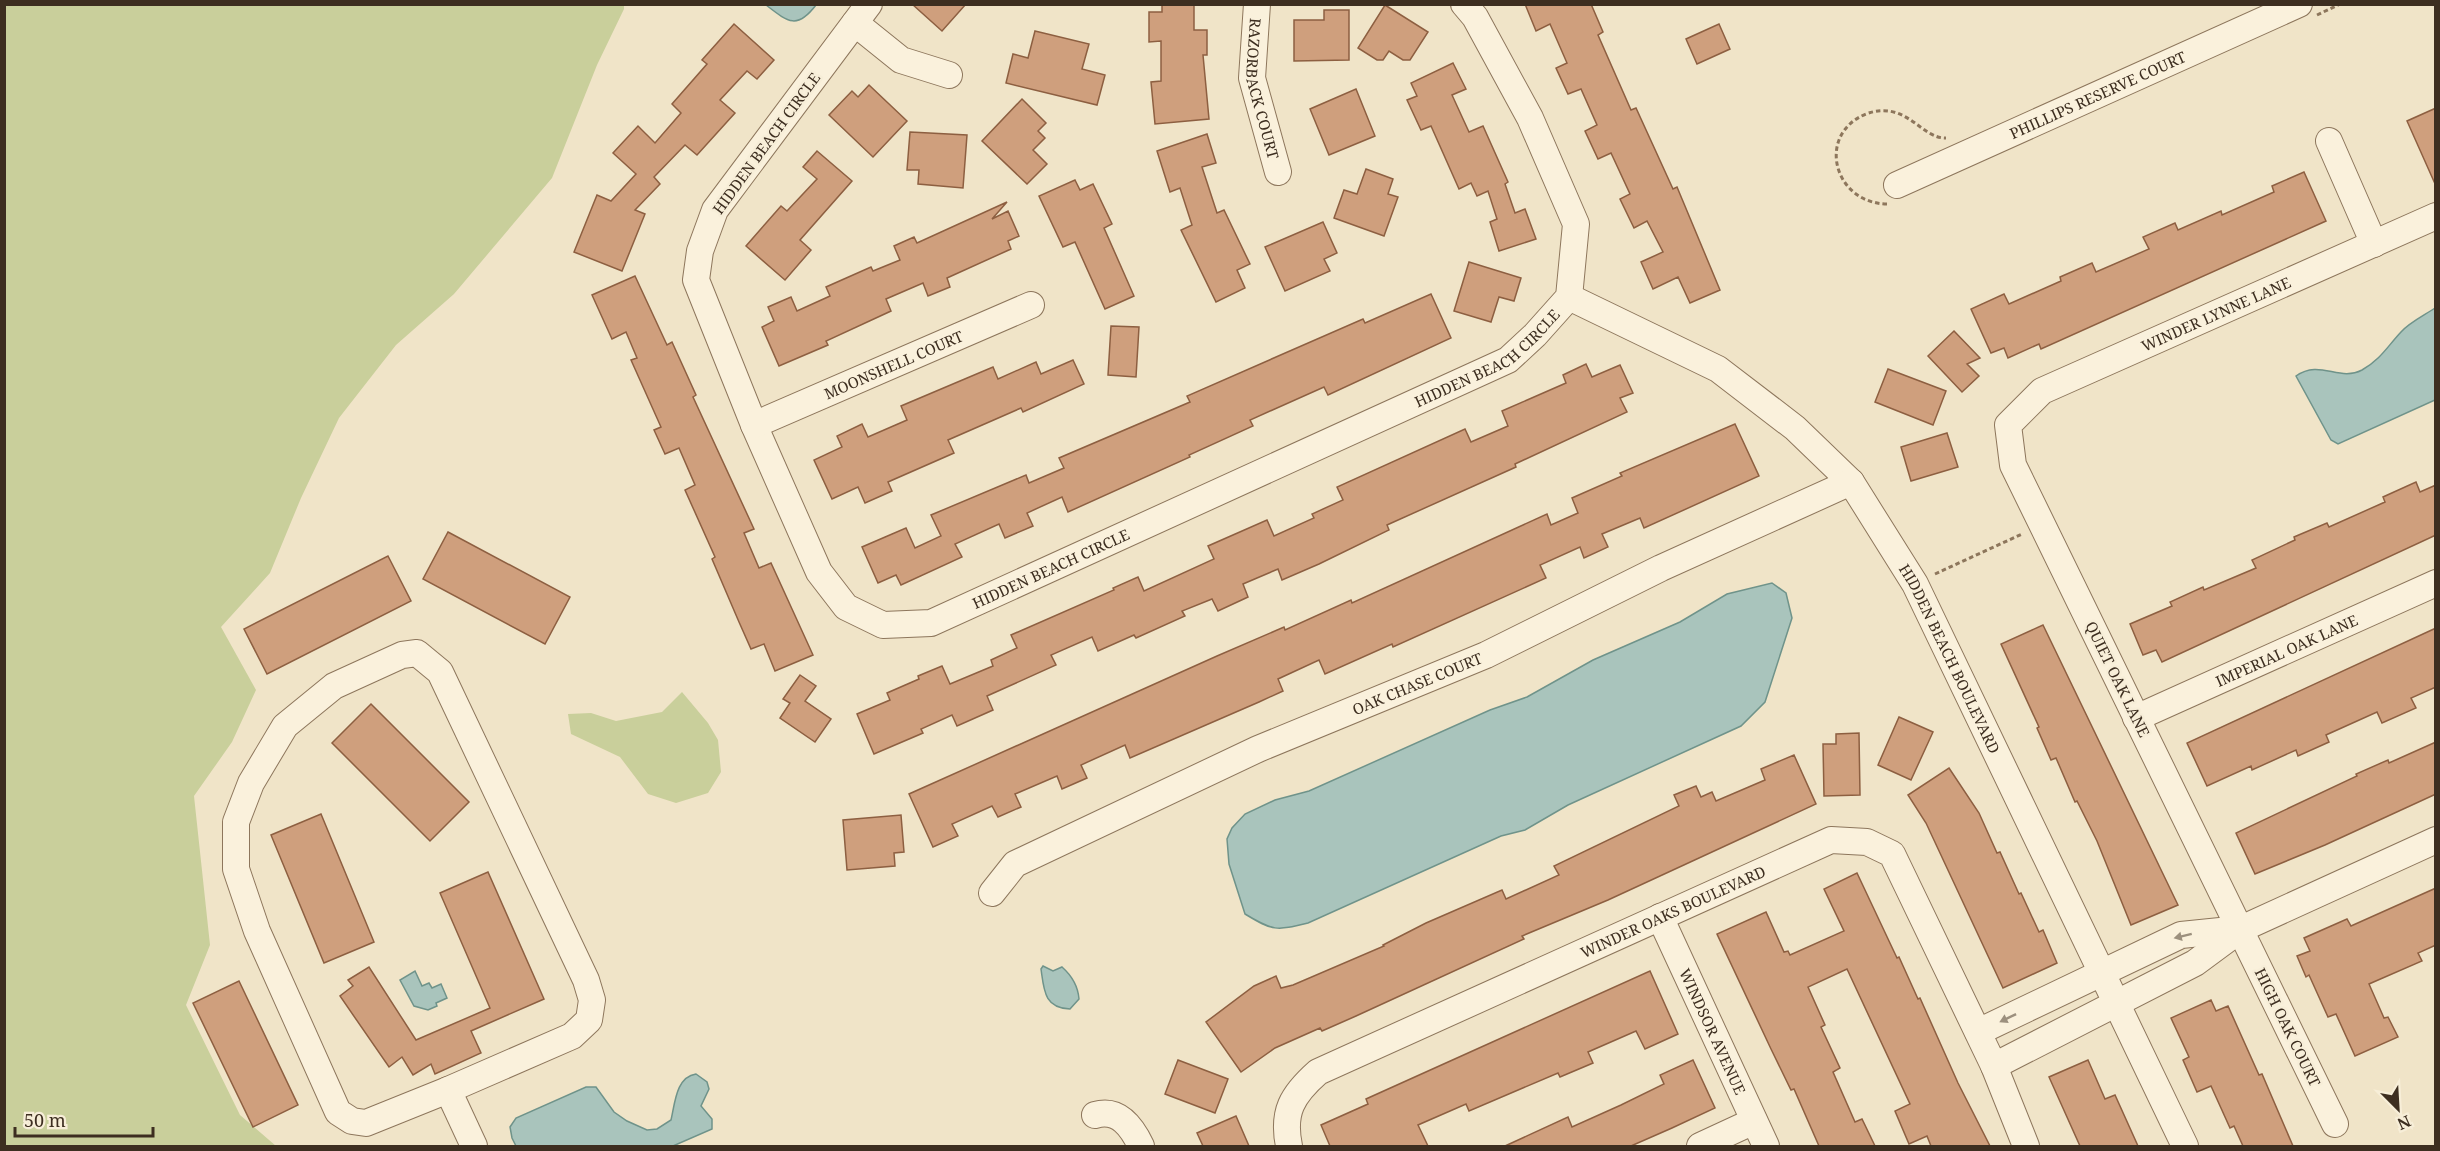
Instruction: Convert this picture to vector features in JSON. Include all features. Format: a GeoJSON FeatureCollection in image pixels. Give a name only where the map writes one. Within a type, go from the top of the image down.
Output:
{"type":"FeatureCollection","features":[{"type":"Feature","properties":{"kind":"street","name":"RAZORBACK COURT"},"geometry":{"type":"LineString","coordinates":[[1257,4],[1252,78],[1278,172]]}},
{"type":"Feature","properties":{"kind":"street","name":"HIDDEN BEACH CIRCLE"},"geometry":{"type":"LineString","coordinates":[[862,14],[715,210],[700,251],[696,280],[754,426],[819,572],[846,607],[883,625],[931,623],[1508,360],[1535,335],[1569,297],[1576,224],[1530,118],[1475,17],[1464,4]]}},
{"type":"Feature","properties":{"kind":"street","name":"PHILLIPS RESERVE COURT"},"geometry":{"type":"LineString","coordinates":[[1896,194],[2299,4]]}},
{"type":"Feature","properties":{"kind":"street"},"geometry":{"type":"LineString","coordinates":[[862,14],[901,60],[949,75]]}},
{"type":"Feature","properties":{"kind":"street"},"geometry":{"type":"LineString","coordinates":[[2329,141],[2374,244]]}},
{"type":"Feature","properties":{"kind":"street","name":"WINDER LYNNE LANE"},"geometry":{"type":"LineString","coordinates":[[2008,425],[2042,391],[2436,216]]}},
{"type":"Feature","properties":{"kind":"street","name":"HIDDEN BEACH BOULEVARD"},"geometry":{"type":"LineString","coordinates":[[1569,297],[1718,369],[1795,428],[1851,482],[1915,584],[2185,1146]]}},
{"type":"Feature","properties":{"kind":"street","name":"MOONSHELL COURT"},"geometry":{"type":"LineString","coordinates":[[754,426],[1031,305]]}},
{"type":"Feature","properties":{"kind":"street","name":"QUIET OAK LANE"},"geometry":{"type":"LineString","coordinates":[[2008,425],[2013,465],[2241,929]]}},
{"type":"Feature","properties":{"kind":"street","name":"OAK CHASE COURT"},"geometry":{"type":"LineString","coordinates":[[992,893],[1015,864],[1258,749],[1485,655],[1661,568],[1851,482]]}},
{"type":"Feature","properties":{"kind":"street","name":"IMPERIAL OAK LANE"},"geometry":{"type":"LineString","coordinates":[[2136,718],[2436,583]]}},
{"type":"Feature","properties":{"kind":"street"},"geometry":{"type":"LineString","coordinates":[[417,653],[440,672],[586,981],[592,1000],[589,1020],[572,1036],[448,1090],[366,1123],[352,1121],[338,1112],[257,931],[236,868],[236,822],[251,783],[285,726],[334,686],[402,655],[417,653]]}},
{"type":"Feature","properties":{"kind":"street","name":"WINDER OAKS BOULEVARD"},"geometry":{"type":"LineString","coordinates":[[1289,1146],[1285,1126],[1290,1107],[1302,1086],[1318,1072],[1831,840],[1867,842],[1892,854],[1994,1066]]}},
{"type":"Feature","properties":{"kind":"street"},"geometry":{"type":"LineString","coordinates":[[2026,1146],[1994,1066],[2195,963],[2241,929],[2436,840]]}},
{"type":"Feature","properties":{"kind":"street","name":"WINDSOR AVENUE"},"geometry":{"type":"LineString","coordinates":[[1660,917],[1766,1146]]}},
{"type":"Feature","properties":{"kind":"street"},"geometry":{"type":"LineString","coordinates":[[1978,1032],[2181,935],[2241,929]]}},
{"type":"Feature","properties":{"kind":"street","name":"HIGH OAK COURT"},"geometry":{"type":"LineString","coordinates":[[2241,929],[2335,1124]]}},
{"type":"Feature","properties":{"kind":"street"},"geometry":{"type":"LineString","coordinates":[[2038,1003],[2054,1036]]}},
{"type":"Feature","properties":{"kind":"street"},"geometry":{"type":"LineString","coordinates":[[448,1090],[474,1146]]}},
{"type":"Feature","properties":{"kind":"street"},"geometry":{"type":"LineString","coordinates":[[1095,1114],[1113,1113],[1124,1119],[1141,1146]]}},
{"type":"Feature","properties":{"kind":"street"},"geometry":{"type":"LineString","coordinates":[[1700,1146],[1754,1121]]}},
{"type":"Feature","properties":{"kind":"path"},"geometry":{"type":"LineString","coordinates":[[1896,194],[1876,204],[1859,198],[1849,189],[1837,169],[1837,145],[1845,128],[1866,114],[1886,112],[1905,115],[1930,134],[1950,138]]}},
{"type":"Feature","properties":{"kind":"path"},"geometry":{"type":"LineString","coordinates":[[1915,584],[2042,524]]}},
{"type":"Feature","properties":{"kind":"green space"},"geometry":{"type":"Polygon","coordinates":[[[5,5],[624,5],[597,65],[552,178],[454,294],[396,345],[339,418],[301,498],[270,573],[221,627],[256,690],[232,742],[194,796],[210,945],[186,1005],[240,1115],[276,1146],[5,1146],[5,5]]]}},
{"type":"Feature","properties":{"kind":"green space"},"geometry":{"type":"Polygon","coordinates":[[[682,692],[708,723],[718,740],[721,772],[708,793],[676,803],[648,794],[620,757],[571,734],[568,714],[591,713],[616,721],[662,712],[682,692]]]}},
{"type":"Feature","properties":{"kind":"water"},"geometry":{"type":"Polygon","coordinates":[[[766,5],[816,5],[803,18],[792,21],[780,16],[766,5]]]}},
{"type":"Feature","properties":{"kind":"water"},"geometry":{"type":"Polygon","coordinates":[[[2435,308],[2435,400],[2338,444],[2331,440],[2296,376],[2313,370],[2345,374],[2362,370],[2379,357],[2405,328],[2435,308]]]}},
{"type":"Feature","properties":{"kind":"water"},"geometry":{"type":"Polygon","coordinates":[[[1772,583],[1786,593],[1792,618],[1765,702],[1741,726],[1568,805],[1525,830],[1501,836],[1308,923],[1275,928],[1262,924],[1245,914],[1229,864],[1227,839],[1232,828],[1245,814],[1275,800],[1309,791],[1490,710],[1527,697],[1593,660],[1680,622],[1727,594],[1772,583]]]}},
{"type":"Feature","properties":{"kind":"water"},"geometry":{"type":"Polygon","coordinates":[[[1043,966],[1053,971],[1062,967],[1071,977],[1076,985],[1079,999],[1070,1009],[1061,1008],[1050,1001],[1043,984],[1041,969],[1043,966]]]}},
{"type":"Feature","properties":{"kind":"water"},"geometry":{"type":"Polygon","coordinates":[[[415,971],[422,986],[429,983],[432,988],[441,984],[447,998],[428,1010],[414,1006],[400,980],[415,971]]]}},
{"type":"Feature","properties":{"kind":"water"},"geometry":{"type":"Polygon","coordinates":[[[696,1074],[707,1082],[709,1089],[701,1106],[712,1119],[712,1129],[673,1146],[516,1146],[512,1138],[510,1127],[516,1118],[586,1087],[596,1087],[614,1112],[627,1121],[647,1130],[657,1129],[671,1120],[680,1085],[689,1076],[696,1074]]]}},
{"type":"Feature","properties":{"kind":"building"},"geometry":{"type":"Polygon","coordinates":[[[912,4],[966,4],[942,31],[912,4]]]}},
{"type":"Feature","properties":{"kind":"building"},"geometry":{"type":"Polygon","coordinates":[[[1162,4],[1194,4],[1194,30],[1207,30],[1207,55],[1203,55],[1209,119],[1155,124],[1151,82],[1161,81],[1161,41],[1149,42],[1149,12],[1162,12],[1162,4]]]}},
{"type":"Feature","properties":{"kind":"building"},"geometry":{"type":"Polygon","coordinates":[[[1525,4],[1591,4],[1603,32],[1598,35],[1631,110],[1636,108],[1673,189],[1677,187],[1720,290],[1690,303],[1678,277],[1653,289],[1641,262],[1663,252],[1647,221],[1634,228],[1620,199],[1630,194],[1611,153],[1598,159],[1585,131],[1597,125],[1581,89],[1568,94],[1556,68],[1567,63],[1550,24],[1536,31],[1525,4]]]}},
{"type":"Feature","properties":{"kind":"building"},"geometry":{"type":"Polygon","coordinates":[[[1385,5],[1428,32],[1410,60],[1403,60],[1389,51],[1383,60],[1377,60],[1358,48],[1385,5]]]}},
{"type":"Feature","properties":{"kind":"building"},"geometry":{"type":"Polygon","coordinates":[[[1324,10],[1349,10],[1349,60],[1294,61],[1294,20],[1324,20],[1324,10]]]}},
{"type":"Feature","properties":{"kind":"building"},"geometry":{"type":"Polygon","coordinates":[[[734,24],[774,60],[757,79],[747,71],[720,100],[735,113],[697,155],[685,145],[654,177],[660,184],[635,210],[645,214],[622,271],[574,252],[597,195],[611,201],[636,174],[613,153],[638,126],[655,143],[681,113],[672,104],[707,64],[702,60],[734,24]]]}},
{"type":"Feature","properties":{"kind":"building"},"geometry":{"type":"Polygon","coordinates":[[[1719,24],[1730,49],[1697,64],[1686,39],[1719,24]]]}},
{"type":"Feature","properties":{"kind":"building"},"geometry":{"type":"Polygon","coordinates":[[[1035,31],[1089,44],[1082,69],[1105,75],[1097,105],[1006,83],[1013,54],[1028,58],[1035,31]]]}},
{"type":"Feature","properties":{"kind":"building"},"geometry":{"type":"Polygon","coordinates":[[[1453,63],[1466,89],[1452,95],[1469,132],[1483,126],[1508,182],[1505,184],[1515,213],[1525,209],[1536,239],[1499,251],[1490,222],[1497,219],[1488,191],[1477,196],[1471,183],[1459,189],[1431,126],[1421,130],[1407,100],[1417,96],[1411,83],[1453,63]]]}},
{"type":"Feature","properties":{"kind":"building"},"geometry":{"type":"Polygon","coordinates":[[[869,85],[907,121],[873,157],[829,115],[852,91],[858,97],[869,85]]]}},
{"type":"Feature","properties":{"kind":"building"},"geometry":{"type":"Polygon","coordinates":[[[1356,89],[1375,136],[1329,155],[1310,109],[1356,89]]]}},
{"type":"Feature","properties":{"kind":"building"},"geometry":{"type":"Polygon","coordinates":[[[1022,99],[1046,123],[1038,131],[1045,138],[1033,150],[1047,164],[1027,184],[982,141],[1022,99]]]}},
{"type":"Feature","properties":{"kind":"building"},"geometry":{"type":"Polygon","coordinates":[[[2436,108],[2436,186],[2407,121],[2436,108]]]}},
{"type":"Feature","properties":{"kind":"building"},"geometry":{"type":"Polygon","coordinates":[[[910,132],[967,135],[963,188],[918,184],[919,170],[907,170],[910,132]]]}},
{"type":"Feature","properties":{"kind":"building"},"geometry":{"type":"Polygon","coordinates":[[[1207,134],[1216,163],[1202,167],[1217,213],[1224,210],[1250,264],[1237,270],[1245,288],[1216,302],[1181,230],[1192,225],[1180,188],[1170,192],[1157,151],[1207,134]]]}},
{"type":"Feature","properties":{"kind":"building"},"geometry":{"type":"Polygon","coordinates":[[[817,151],[852,181],[800,240],[811,250],[785,280],[746,246],[781,206],[787,211],[817,179],[803,167],[817,151]]]}},
{"type":"Feature","properties":{"kind":"building"},"geometry":{"type":"Polygon","coordinates":[[[1366,169],[1393,179],[1388,194],[1398,197],[1384,236],[1334,218],[1344,190],[1357,194],[1366,169]]]}},
{"type":"Feature","properties":{"kind":"building"},"geometry":{"type":"Polygon","coordinates":[[[2304,172],[2326,221],[2041,349],[2039,344],[2008,358],[2004,348],[1991,353],[1971,309],[2004,294],[2009,304],[2061,281],[2060,277],[2092,263],[2096,272],[2149,249],[2143,237],[2175,223],[2178,230],[2221,211],[2222,215],[2274,192],[2272,186],[2304,172]]]}},
{"type":"Feature","properties":{"kind":"building"},"geometry":{"type":"Polygon","coordinates":[[[1075,180],[1080,190],[1093,184],[1112,224],[1104,228],[1134,296],[1105,309],[1075,242],[1063,247],[1039,196],[1075,180]]]}},
{"type":"Feature","properties":{"kind":"building"},"geometry":{"type":"Polygon","coordinates":[[[1007,202],[992,219],[1008,211],[1019,236],[1008,241],[1011,249],[947,278],[950,287],[928,296],[923,283],[886,299],[891,311],[826,341],[828,345],[779,366],[762,327],[774,321],[768,307],[791,297],[797,311],[830,296],[826,287],[871,267],[873,271],[900,260],[894,246],[914,237],[917,243],[1007,202]]]}},
{"type":"Feature","properties":{"kind":"building"},"geometry":{"type":"Polygon","coordinates":[[[1323,222],[1337,253],[1324,259],[1330,271],[1285,291],[1265,247],[1323,222]]]}},
{"type":"Feature","properties":{"kind":"building"},"geometry":{"type":"Polygon","coordinates":[[[1469,262],[1521,278],[1514,301],[1499,297],[1491,322],[1454,311],[1469,262]]]}},
{"type":"Feature","properties":{"kind":"building"},"geometry":{"type":"Polygon","coordinates":[[[635,276],[667,345],[672,342],[696,395],[693,397],[754,529],[744,533],[759,568],[771,563],[813,655],[775,671],[764,644],[751,649],[739,622],[712,559],[715,557],[685,490],[695,485],[679,448],[665,454],[654,430],[661,427],[631,360],[637,358],[626,332],[612,339],[592,295],[635,276]]]}},
{"type":"Feature","properties":{"kind":"building"},"geometry":{"type":"Polygon","coordinates":[[[1431,294],[1451,338],[1328,395],[1324,387],[1250,420],[1253,426],[1068,512],[1062,497],[1027,513],[1033,526],[1005,538],[999,524],[955,544],[962,557],[901,585],[896,575],[878,583],[862,547],[906,528],[915,548],[941,536],[931,515],[1026,475],[1029,483],[1064,468],[1059,458],[1190,402],[1187,396],[1363,319],[1365,323],[1431,294]]]}},
{"type":"Feature","properties":{"kind":"building"},"geometry":{"type":"Polygon","coordinates":[[[1111,326],[1139,327],[1136,377],[1108,375],[1111,326]]]}},
{"type":"Feature","properties":{"kind":"building"},"geometry":{"type":"Polygon","coordinates":[[[1954,331],[1980,358],[1967,364],[1979,376],[1962,392],[1928,356],[1954,331]]]}},
{"type":"Feature","properties":{"kind":"building"},"geometry":{"type":"Polygon","coordinates":[[[1073,360],[1084,384],[1023,412],[1021,408],[948,440],[954,453],[888,482],[892,491],[865,503],[858,487],[832,499],[814,460],[842,447],[837,436],[862,424],[868,437],[907,420],[901,406],[993,367],[998,379],[1036,362],[1041,374],[1073,360]]]}},
{"type":"Feature","properties":{"kind":"building"},"geometry":{"type":"Polygon","coordinates":[[[1586,364],[1592,377],[1620,365],[1633,393],[1620,398],[1627,412],[1515,464],[1516,467],[1387,525],[1389,530],[1319,564],[1282,580],[1278,569],[1243,584],[1248,597],[1218,611],[1212,599],[1182,611],[1185,616],[1136,638],[1134,635],[1098,651],[1092,637],[1051,655],[1056,665],[987,696],[993,710],[957,726],[952,715],[921,729],[923,733],[874,754],[857,714],[890,700],[887,693],[919,679],[918,676],[942,666],[950,684],[993,666],[991,660],[1017,648],[1011,635],[1114,590],[1113,588],[1138,577],[1144,591],[1214,559],[1208,546],[1267,520],[1274,536],[1314,518],[1312,514],[1343,500],[1337,487],[1465,429],[1471,442],[1508,426],[1502,411],[1566,383],[1563,375],[1586,364]]]}},
{"type":"Feature","properties":{"kind":"building"},"geometry":{"type":"Polygon","coordinates":[[[1888,369],[1946,391],[1933,425],[1875,402],[1888,369]]]}},
{"type":"Feature","properties":{"kind":"building"},"geometry":{"type":"Polygon","coordinates":[[[1735,424],[1759,476],[1644,528],[1640,518],[1602,534],[1608,547],[1584,558],[1580,547],[1540,565],[1546,578],[1393,647],[1392,644],[1325,674],[1319,660],[1278,679],[1283,691],[1130,758],[1125,745],[1081,765],[1087,778],[1062,789],[1057,776],[1015,794],[1021,807],[998,817],[992,806],[952,824],[958,836],[933,847],[909,794],[1284,627],[1285,630],[1351,600],[1352,603],[1547,514],[1551,525],[1578,513],[1572,498],[1622,476],[1620,473],[1735,424]]]}},
{"type":"Feature","properties":{"kind":"building"},"geometry":{"type":"Polygon","coordinates":[[[1947,433],[1958,467],[1911,481],[1901,447],[1947,433]]]}},
{"type":"Feature","properties":{"kind":"building"},"geometry":{"type":"Polygon","coordinates":[[[2416,482],[2420,492],[2436,485],[2436,535],[2162,662],[2156,650],[2143,655],[2130,624],[2172,606],[2170,602],[2203,587],[2204,590],[2256,568],[2252,560],[2295,540],[2294,537],[2327,523],[2329,527],[2385,502],[2383,497],[2416,482]]]}},
{"type":"Feature","properties":{"kind":"building"},"geometry":{"type":"Polygon","coordinates":[[[448,532],[570,597],[545,644],[423,579],[448,532]]]}},
{"type":"Feature","properties":{"kind":"building"},"geometry":{"type":"Polygon","coordinates":[[[388,556],[411,601],[267,674],[244,629],[388,556]]]}},
{"type":"Feature","properties":{"kind":"building"},"geometry":{"type":"Polygon","coordinates":[[[2043,625],[2178,905],[2131,925],[2097,841],[2077,801],[2075,802],[2056,758],[2051,760],[2037,728],[2039,727],[2001,644],[2043,625]]]}},
{"type":"Feature","properties":{"kind":"building"},"geometry":{"type":"Polygon","coordinates":[[[2436,628],[2436,687],[2411,698],[2416,708],[2382,723],[2377,712],[2326,735],[2329,742],[2298,756],[2296,750],[2252,770],[2251,766],[2207,786],[2187,743],[2436,628]]]}},
{"type":"Feature","properties":{"kind":"building"},"geometry":{"type":"Polygon","coordinates":[[[800,675],[816,686],[805,701],[831,719],[815,742],[780,718],[790,703],[783,699],[800,675]]]}},
{"type":"Feature","properties":{"kind":"building"},"geometry":{"type":"Polygon","coordinates":[[[371,704],[469,802],[430,841],[332,743],[371,704]]]}},
{"type":"Feature","properties":{"kind":"building"},"geometry":{"type":"Polygon","coordinates":[[[1899,717],[1933,732],[1911,780],[1878,765],[1899,717]]]}},
{"type":"Feature","properties":{"kind":"building"},"geometry":{"type":"Polygon","coordinates":[[[1859,733],[1860,795],[1824,796],[1823,744],[1836,744],[1836,734],[1859,733]]]}},
{"type":"Feature","properties":{"kind":"building"},"geometry":{"type":"Polygon","coordinates":[[[2436,742],[2436,794],[2255,874],[2236,833],[2357,776],[2356,774],[2388,760],[2389,763],[2436,742]]]}},
{"type":"Feature","properties":{"kind":"building"},"geometry":{"type":"Polygon","coordinates":[[[1794,755],[1816,804],[1608,900],[1522,936],[1524,939],[1356,1016],[1322,1031],[1320,1028],[1275,1048],[1241,1072],[1206,1022],[1254,986],[1276,976],[1281,988],[1293,985],[1384,946],[1426,923],[1502,890],[1506,899],[1559,875],[1554,866],[1679,806],[1674,795],[1696,786],[1701,797],[1712,792],[1716,801],[1765,780],[1761,769],[1794,755]]]}},
{"type":"Feature","properties":{"kind":"building"},"geometry":{"type":"Polygon","coordinates":[[[1949,768],[1979,813],[1997,853],[2000,852],[2039,932],[2043,930],[2057,963],[2003,988],[1926,823],[1908,795],[1949,768]]]}},
{"type":"Feature","properties":{"kind":"building"},"geometry":{"type":"Polygon","coordinates":[[[321,814],[374,942],[324,963],[271,835],[321,814]]]}},
{"type":"Feature","properties":{"kind":"building"},"geometry":{"type":"Polygon","coordinates":[[[901,815],[904,852],[894,853],[895,866],[847,870],[843,820],[901,815]]]}},
{"type":"Feature","properties":{"kind":"building"},"geometry":{"type":"Polygon","coordinates":[[[488,872],[544,999],[471,1031],[481,1053],[435,1074],[431,1064],[413,1075],[402,1057],[389,1067],[340,996],[353,986],[348,980],[369,967],[416,1040],[490,1008],[440,893],[488,872]]]}},
{"type":"Feature","properties":{"kind":"building"},"geometry":{"type":"Polygon","coordinates":[[[1857,873],[1897,958],[1899,957],[1918,999],[1920,998],[1958,1083],[1990,1146],[1931,1146],[1927,1136],[1909,1144],[1895,1111],[1910,1104],[1847,969],[1808,987],[1825,1025],[1821,1027],[1840,1068],[1833,1072],[1855,1122],[1862,1119],[1875,1146],[1819,1146],[1794,1089],[1791,1090],[1771,1049],[1717,934],[1766,912],[1784,952],[1788,951],[1790,955],[1844,931],[1824,889],[1857,873]]]}},
{"type":"Feature","properties":{"kind":"building"},"geometry":{"type":"Polygon","coordinates":[[[2436,888],[2436,945],[2418,953],[2422,961],[2369,984],[2384,1018],[2388,1017],[2398,1037],[2355,1056],[2336,1014],[2328,1017],[2309,975],[2306,977],[2297,956],[2310,951],[2304,938],[2347,919],[2351,926],[2436,888]]]}},
{"type":"Feature","properties":{"kind":"building"},"geometry":{"type":"Polygon","coordinates":[[[1650,971],[1678,1034],[1645,1049],[1636,1031],[1588,1052],[1593,1063],[1560,1077],[1558,1073],[1469,1111],[1466,1104],[1418,1125],[1428,1146],[1330,1146],[1321,1125],[1368,1104],[1366,1099],[1650,971]]]}},
{"type":"Feature","properties":{"kind":"building"},"geometry":{"type":"Polygon","coordinates":[[[239,981],[298,1105],[253,1127],[193,1003],[239,981]]]}},
{"type":"Feature","properties":{"kind":"building"},"geometry":{"type":"Polygon","coordinates":[[[2211,1000],[2216,1011],[2228,1006],[2259,1075],[2262,1074],[2293,1146],[2243,1146],[2234,1126],[2230,1128],[2211,1086],[2197,1092],[2183,1060],[2189,1057],[2171,1018],[2211,1000]]]}},
{"type":"Feature","properties":{"kind":"building"},"geometry":{"type":"Polygon","coordinates":[[[1178,1060],[1228,1079],[1215,1113],[1165,1094],[1178,1060]]]}},
{"type":"Feature","properties":{"kind":"building"},"geometry":{"type":"Polygon","coordinates":[[[1693,1060],[1715,1108],[1672,1128],[1631,1146],[1505,1146],[1568,1117],[1572,1127],[1621,1105],[1664,1084],[1660,1075],[1693,1060]]]}},
{"type":"Feature","properties":{"kind":"building"},"geometry":{"type":"Polygon","coordinates":[[[2088,1060],[2105,1099],[2115,1095],[2138,1146],[2080,1146],[2049,1077],[2088,1060]]]}},
{"type":"Feature","properties":{"kind":"building"},"geometry":{"type":"Polygon","coordinates":[[[1236,1116],[1249,1146],[1203,1146],[1197,1133],[1236,1116]]]}}]}
